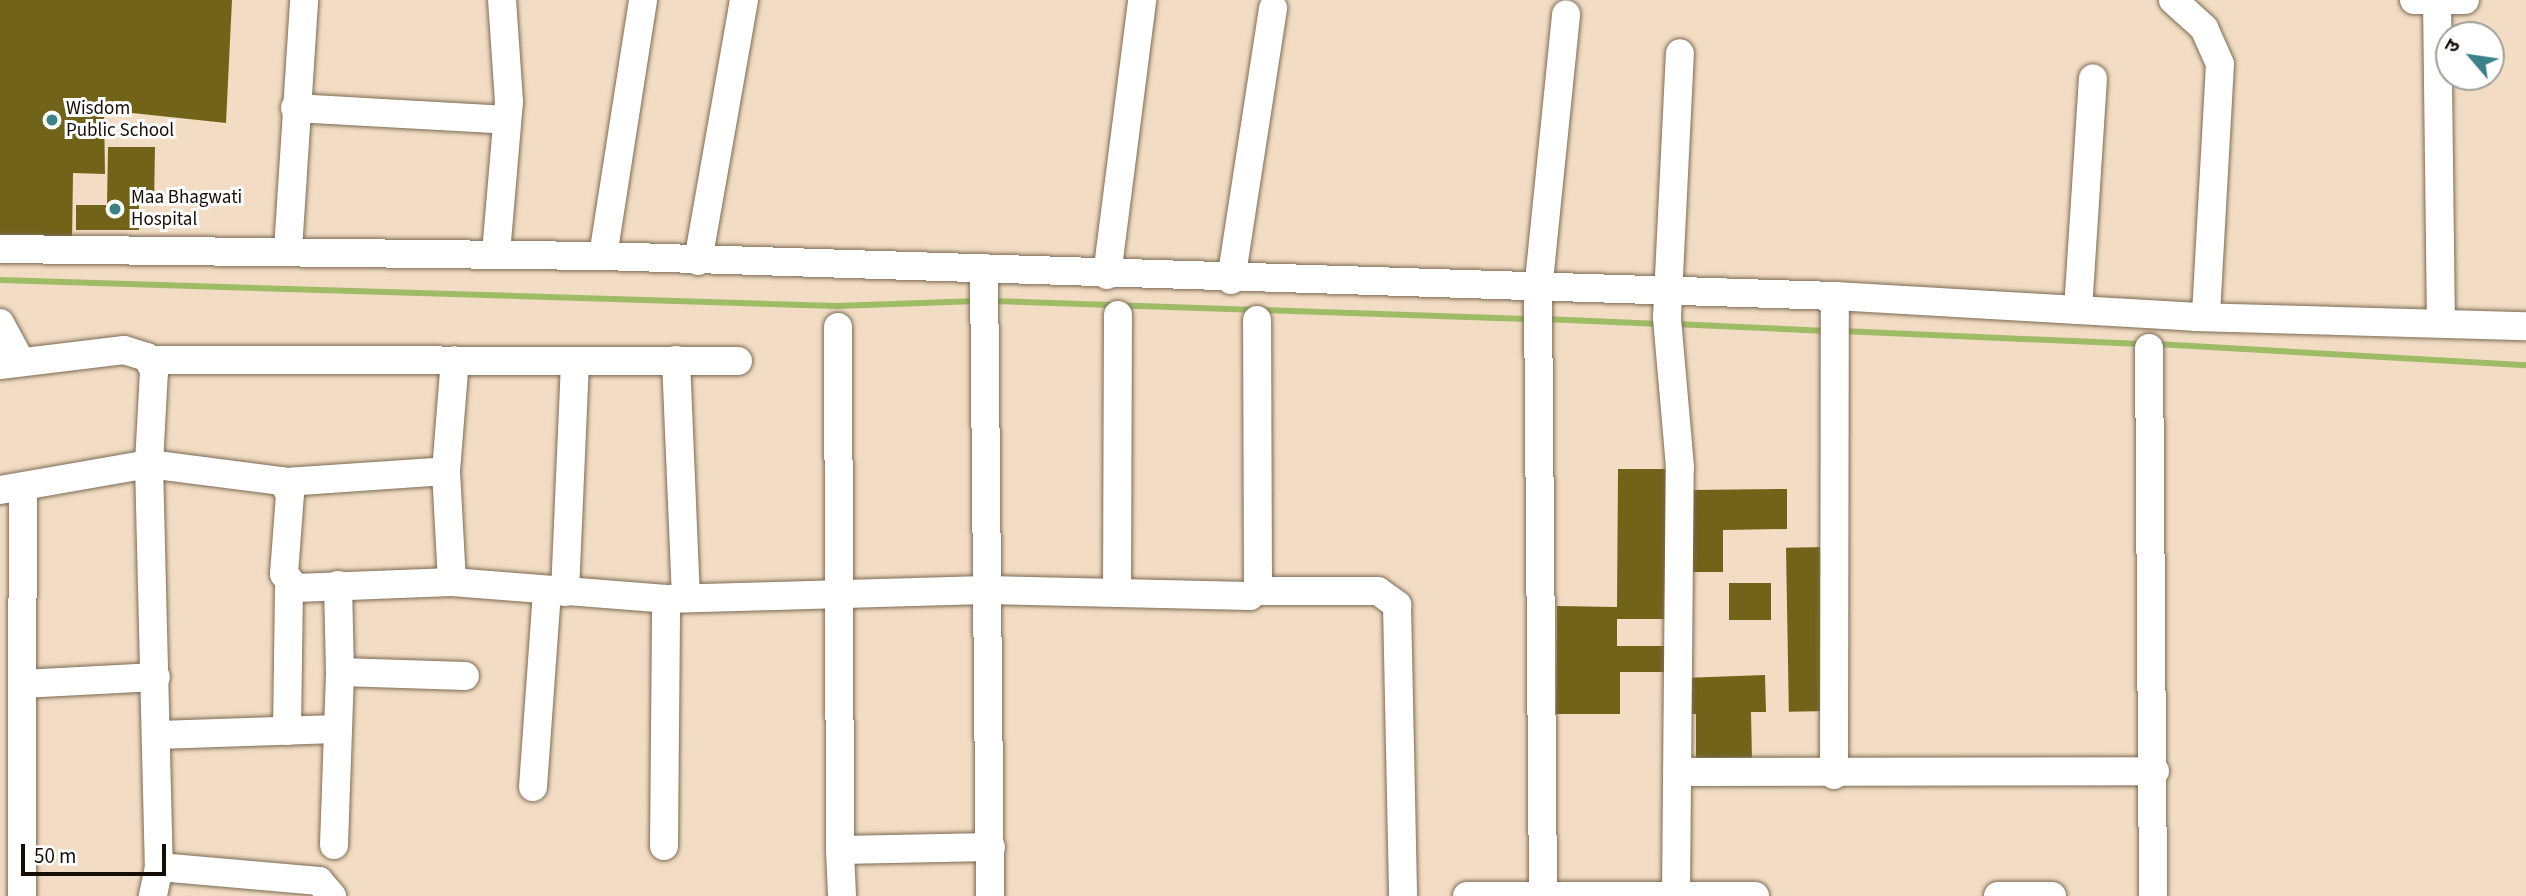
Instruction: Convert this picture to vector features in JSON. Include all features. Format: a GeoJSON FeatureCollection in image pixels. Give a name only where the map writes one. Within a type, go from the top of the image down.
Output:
{"type":"FeatureCollection","features":[{"type":"Feature","properties":{"kind":"street"},"geometry":{"type":"LineString","coordinates":[[288,250],[303,0]]}},
{"type":"Feature","properties":{"kind":"street"},"geometry":{"type":"LineString","coordinates":[[496,253],[507,120],[502,0]]}},
{"type":"Feature","properties":{"kind":"street"},"geometry":{"type":"LineString","coordinates":[[603,256],[643,0]]}},
{"type":"Feature","properties":{"kind":"street"},"geometry":{"type":"LineString","coordinates":[[698,261],[744,0]]}},
{"type":"Feature","properties":{"kind":"street"},"geometry":{"type":"LineString","coordinates":[[1107,275],[1142,0]]}},
{"type":"Feature","properties":{"kind":"street"},"geometry":{"type":"LineString","coordinates":[[2173,0],[2204,28],[2220,64],[2206,317]]}},
{"type":"Feature","properties":{"kind":"street"},"geometry":{"type":"LineString","coordinates":[[2414,0],[2465,0]]}},
{"type":"Feature","properties":{"kind":"street"},"geometry":{"type":"LineString","coordinates":[[2437,0],[2441,323]]}},
{"type":"Feature","properties":{"kind":"street"},"geometry":{"type":"LineString","coordinates":[[1231,280],[1273,8]]}},
{"type":"Feature","properties":{"kind":"street"},"geometry":{"type":"LineString","coordinates":[[1543,892],[1538,306],[1566,14]]}},
{"type":"Feature","properties":{"kind":"street"},"geometry":{"type":"LineString","coordinates":[[1676,894],[1680,467],[1667,306],[1680,53]]}},
{"type":"Feature","properties":{"kind":"street"},"geometry":{"type":"LineString","coordinates":[[2078,310],[2093,78]]}},
{"type":"Feature","properties":{"kind":"street"},"geometry":{"type":"LineString","coordinates":[[295,108],[507,120]]}},
{"type":"Feature","properties":{"kind":"street"},"geometry":{"type":"LineString","coordinates":[[0,249],[288,250],[603,256],[698,261],[984,289],[1107,275],[1231,280],[1538,306],[1667,306],[1833,316],[2078,310],[2206,317],[2526,326]]}},
{"type":"Feature","properties":{"kind":"street"},"geometry":{"type":"LineString","coordinates":[[984,289],[990,896]]}},
{"type":"Feature","properties":{"kind":"street"},"geometry":{"type":"LineString","coordinates":[[1118,315],[1118,593]]}},
{"type":"Feature","properties":{"kind":"street"},"geometry":{"type":"LineString","coordinates":[[1833,316],[1834,775]]}},
{"type":"Feature","properties":{"kind":"street"},"geometry":{"type":"LineString","coordinates":[[1257,320],[1257,591]]}},
{"type":"Feature","properties":{"kind":"street"},"geometry":{"type":"LineString","coordinates":[[0,323],[10,363],[124,350],[151,360],[738,361]]}},
{"type":"Feature","properties":{"kind":"street"},"geometry":{"type":"LineString","coordinates":[[838,327],[842,594],[842,896]]}},
{"type":"Feature","properties":{"kind":"street"},"geometry":{"type":"LineString","coordinates":[[2149,348],[2155,771],[2153,896]]}},
{"type":"Feature","properties":{"kind":"street"},"geometry":{"type":"LineString","coordinates":[[151,360],[149,464],[159,867],[153,896]]}},
{"type":"Feature","properties":{"kind":"street"},"geometry":{"type":"LineString","coordinates":[[452,582],[446,471],[455,360]]}},
{"type":"Feature","properties":{"kind":"street"},"geometry":{"type":"LineString","coordinates":[[664,846],[676,598],[676,360]]}},
{"type":"Feature","properties":{"kind":"street"},"geometry":{"type":"LineString","coordinates":[[533,788],[556,592],[575,362]]}},
{"type":"Feature","properties":{"kind":"street"},"geometry":{"type":"LineString","coordinates":[[22,896],[22,684],[11,488],[149,464],[286,482],[446,471]]}},
{"type":"Feature","properties":{"kind":"street"},"geometry":{"type":"LineString","coordinates":[[286,482],[289,585],[287,730]]}},
{"type":"Feature","properties":{"kind":"street"},"geometry":{"type":"LineString","coordinates":[[289,585],[452,582],[556,592],[676,598],[986,590],[1118,593],[1378,591],[1398,605],[1403,896]]}},
{"type":"Feature","properties":{"kind":"street"},"geometry":{"type":"LineString","coordinates":[[334,845],[340,672],[338,586]]}},
{"type":"Feature","properties":{"kind":"street"},"geometry":{"type":"LineString","coordinates":[[340,672],[465,676]]}},
{"type":"Feature","properties":{"kind":"street"},"geometry":{"type":"LineString","coordinates":[[22,684],[156,677]]}},
{"type":"Feature","properties":{"kind":"street"},"geometry":{"type":"LineString","coordinates":[[157,735],[337,729]]}},
{"type":"Feature","properties":{"kind":"street"},"geometry":{"type":"LineString","coordinates":[[1678,772],[1834,775],[2155,771]]}},
{"type":"Feature","properties":{"kind":"street"},"geometry":{"type":"LineString","coordinates":[[840,850],[991,847]]}},
{"type":"Feature","properties":{"kind":"street"},"geometry":{"type":"LineString","coordinates":[[159,867],[319,881],[332,896]]}},
{"type":"Feature","properties":{"kind":"street"},"geometry":{"type":"LineString","coordinates":[[1467,896],[1543,892],[1755,896]]}},
{"type":"Feature","properties":{"kind":"street"},"geometry":{"type":"LineString","coordinates":[[1998,896],[2045,896]]}},
{"type":"Feature","properties":{"kind":"building","name":"Wisdom Public School"},"geometry":{"type":"Polygon","coordinates":[[[0,0],[232,0],[226,123],[104,110],[105,174],[73,173],[72,242],[0,237],[0,0]]]}},
{"type":"Feature","properties":{"kind":"building"},"geometry":{"type":"Polygon","coordinates":[[[108,147],[155,147],[154,204],[139,203],[139,230],[76,230],[76,205],[107,205],[108,147]]]}},
{"type":"Feature","properties":{"kind":"building"},"geometry":{"type":"Polygon","coordinates":[[[1618,469],[1676,469],[1676,619],[1617,619],[1617,646],[1673,646],[1673,672],[1620,672],[1620,714],[1556,714],[1557,606],[1617,607],[1618,469]]]}},
{"type":"Feature","properties":{"kind":"building"},"geometry":{"type":"Polygon","coordinates":[[[1787,489],[1787,529],[1723,530],[1723,572],[1690,572],[1689,490],[1787,489]]]}},
{"type":"Feature","properties":{"kind":"building"},"geometry":{"type":"Polygon","coordinates":[[[1827,547],[1830,711],[1789,712],[1786,548],[1827,547]]]}},
{"type":"Feature","properties":{"kind":"building"},"geometry":{"type":"Polygon","coordinates":[[[1729,583],[1771,583],[1771,620],[1729,620],[1729,583]]]}},
{"type":"Feature","properties":{"kind":"building"},"geometry":{"type":"Polygon","coordinates":[[[1765,675],[1766,712],[1751,712],[1752,760],[1696,761],[1696,714],[1683,714],[1682,678],[1765,675]]]}},
{"type":"Feature","properties":{"kind":"waterway"},"geometry":{"type":"LineString","coordinates":[[0,280],[837,306],[978,301]]}},
{"type":"Feature","properties":{"kind":"waterway"},"geometry":{"type":"LineString","coordinates":[[992,301],[1530,319]]}},
{"type":"Feature","properties":{"kind":"waterway"},"geometry":{"type":"LineString","coordinates":[[1545,319],[1660,324]]}},
{"type":"Feature","properties":{"kind":"waterway"},"geometry":{"type":"LineString","coordinates":[[1674,324],[1827,331]]}},
{"type":"Feature","properties":{"kind":"waterway"},"geometry":{"type":"LineString","coordinates":[[1842,331],[2142,344]]}},
{"type":"Feature","properties":{"kind":"waterway"},"geometry":{"type":"LineString","coordinates":[[2157,344],[2526,365]]}},
{"type":"Feature","properties":{"kind":"place","name":"Wisdom Public School"},"geometry":{"type":"Point","coordinates":[52,120]}},
{"type":"Feature","properties":{"kind":"place","name":"Maa Bhagwati Hospital"},"geometry":{"type":"Point","coordinates":[115,209]}}]}
